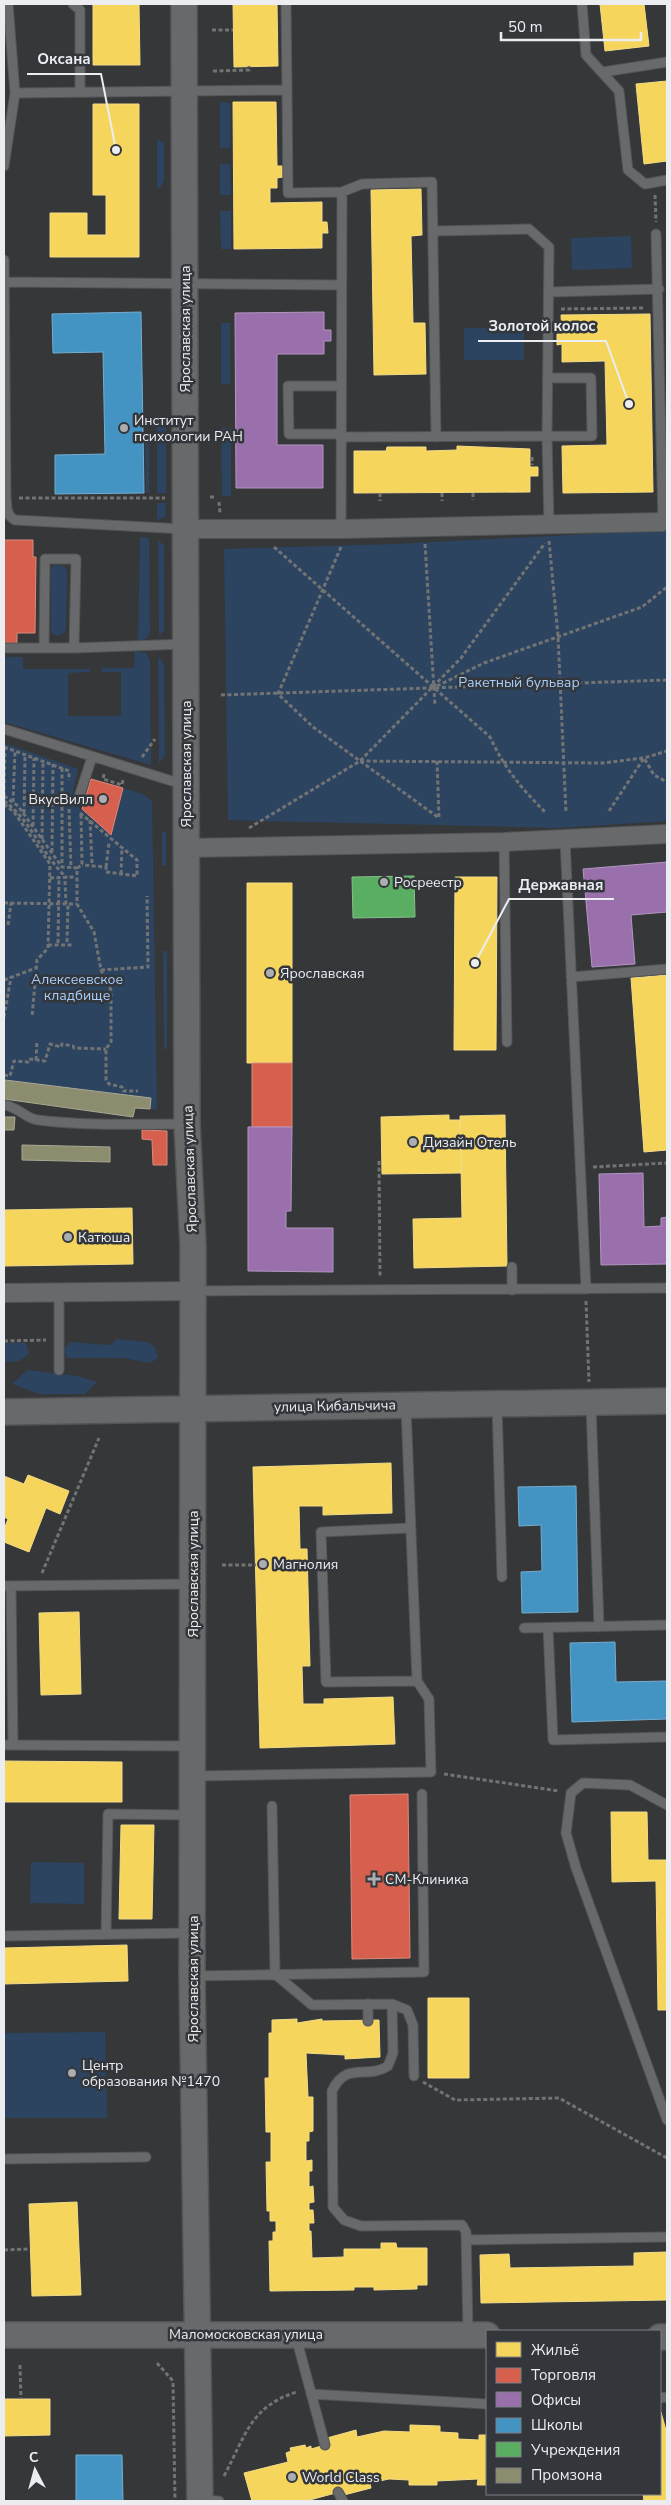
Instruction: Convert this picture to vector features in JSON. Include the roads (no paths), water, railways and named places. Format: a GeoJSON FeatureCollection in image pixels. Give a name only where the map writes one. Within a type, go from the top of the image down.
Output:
{"type":"FeatureCollection","features":[{"type":"Feature","properties":{"kind":"street","name":"Ярославская улица"},"geometry":{"type":"LineString","coordinates":[[184,4],[188,1124],[194,1291],[192,1976],[197,2334],[207,2501]]}},
{"type":"Feature","properties":{"kind":"street"},"geometry":{"type":"LineString","coordinates":[[186,529],[342,535],[665,520]]}},
{"type":"Feature","properties":{"kind":"street"},"geometry":{"type":"LineString","coordinates":[[186,848],[504,842],[667,834]]}},
{"type":"Feature","properties":{"kind":"street"},"geometry":{"type":"LineString","coordinates":[[4,1293],[194,1291]]}},
{"type":"Feature","properties":{"kind":"street","name":"улица Кибальчича"},"geometry":{"type":"LineString","coordinates":[[4,1412],[667,1401]]}},
{"type":"Feature","properties":{"kind":"street","name":"Маломосковская улица"},"geometry":{"type":"LineString","coordinates":[[4,2334],[478,2335]]}},
{"type":"Feature","properties":{"kind":"lane"},"geometry":{"type":"LineString","coordinates":[[4,166],[15,93],[8,4]]}},
{"type":"Feature","properties":{"kind":"lane"},"geometry":{"type":"LineString","coordinates":[[73,4],[80,10],[80,92]]}},
{"type":"Feature","properties":{"kind":"lane"},"geometry":{"type":"LineString","coordinates":[[286,4],[288,193],[342,192],[362,184],[432,182],[436,437]]}},
{"type":"Feature","properties":{"kind":"lane"},"geometry":{"type":"LineString","coordinates":[[582,4],[586,55],[619,91],[628,170],[645,184],[667,180]]}},
{"type":"Feature","properties":{"kind":"lane"},"geometry":{"type":"LineString","coordinates":[[603,72],[667,62]]}},
{"type":"Feature","properties":{"kind":"lane"},"geometry":{"type":"LineString","coordinates":[[15,93],[287,90]]}},
{"type":"Feature","properties":{"kind":"lane"},"geometry":{"type":"LineString","coordinates":[[342,192],[340,286],[342,535]]}},
{"type":"Feature","properties":{"kind":"lane"},"geometry":{"type":"LineString","coordinates":[[434,231],[529,229],[549,247],[547,436],[549,525]]}},
{"type":"Feature","properties":{"kind":"lane"},"geometry":{"type":"LineString","coordinates":[[656,234],[658,308],[663,319],[665,520]]}},
{"type":"Feature","properties":{"kind":"lane"},"geometry":{"type":"LineString","coordinates":[[4,260],[4,453],[7,511],[10,517],[16,520],[186,529]]}},
{"type":"Feature","properties":{"kind":"lane"},"geometry":{"type":"LineString","coordinates":[[4,282],[340,286]]}},
{"type":"Feature","properties":{"kind":"lane"},"geometry":{"type":"LineString","coordinates":[[549,292],[658,289]]}},
{"type":"Feature","properties":{"kind":"lane"},"geometry":{"type":"LineString","coordinates":[[340,386],[288,386],[289,434],[436,437],[592,436],[592,378],[548,378]]}},
{"type":"Feature","properties":{"kind":"lane"},"geometry":{"type":"LineString","coordinates":[[44,648],[45,558],[76,559],[74,648]]}},
{"type":"Feature","properties":{"kind":"lane"},"geometry":{"type":"LineString","coordinates":[[4,648],[74,648],[186,644]]}},
{"type":"Feature","properties":{"kind":"lane"},"geometry":{"type":"LineString","coordinates":[[4,729],[186,786]]}},
{"type":"Feature","properties":{"kind":"lane"},"geometry":{"type":"LineString","coordinates":[[78,800],[92,757]]}},
{"type":"Feature","properties":{"kind":"lane"},"geometry":{"type":"LineString","coordinates":[[565,840],[586,1289]]}},
{"type":"Feature","properties":{"kind":"lane"},"geometry":{"type":"LineString","coordinates":[[504,842],[507,1042]]}},
{"type":"Feature","properties":{"kind":"lane"},"geometry":{"type":"LineString","coordinates":[[571,977],[667,970]]}},
{"type":"Feature","properties":{"kind":"lane"},"geometry":{"type":"LineString","coordinates":[[4,1105],[11,1106],[36,1120],[123,1124],[188,1124]]}},
{"type":"Feature","properties":{"kind":"lane"},"geometry":{"type":"LineString","coordinates":[[512,1267],[512,1290]]}},
{"type":"Feature","properties":{"kind":"lane"},"geometry":{"type":"LineString","coordinates":[[194,1291],[667,1288]]}},
{"type":"Feature","properties":{"kind":"lane"},"geometry":{"type":"LineString","coordinates":[[59,1292],[60,1370]]}},
{"type":"Feature","properties":{"kind":"lane"},"geometry":{"type":"LineString","coordinates":[[591,1402],[599,1627]]}},
{"type":"Feature","properties":{"kind":"lane"},"geometry":{"type":"LineString","coordinates":[[497,1404],[502,1577]]}},
{"type":"Feature","properties":{"kind":"lane"},"geometry":{"type":"LineString","coordinates":[[193,1776],[431,1772],[429,1699],[417,1681],[406,1405]]}},
{"type":"Feature","properties":{"kind":"lane"},"geometry":{"type":"LineString","coordinates":[[410,1528],[321,1532],[326,1682],[417,1681]]}},
{"type":"Feature","properties":{"kind":"lane"},"geometry":{"type":"LineString","coordinates":[[193,1584],[7,1586],[9,1745],[193,1746]]}},
{"type":"Feature","properties":{"kind":"lane"},"geometry":{"type":"LineString","coordinates":[[524,1628],[667,1625]]}},
{"type":"Feature","properties":{"kind":"lane"},"geometry":{"type":"LineString","coordinates":[[548,1628],[553,1740],[667,1737]]}},
{"type":"Feature","properties":{"kind":"lane"},"geometry":{"type":"LineString","coordinates":[[667,1805],[630,1785],[583,1783],[571,1793],[566,1834],[576,1868],[667,2120]]}},
{"type":"Feature","properties":{"kind":"lane"},"geometry":{"type":"LineString","coordinates":[[192,1976],[424,1972],[422,1794]]}},
{"type":"Feature","properties":{"kind":"lane"},"geometry":{"type":"LineString","coordinates":[[272,1806],[274,1974]]}},
{"type":"Feature","properties":{"kind":"lane"},"geometry":{"type":"LineString","coordinates":[[106,1934],[108,1814],[193,1815]]}},
{"type":"Feature","properties":{"kind":"lane"},"geometry":{"type":"LineString","coordinates":[[4,1936],[192,1933]]}},
{"type":"Feature","properties":{"kind":"lane"},"geometry":{"type":"LineString","coordinates":[[274,1974],[312,2005],[400,2005],[412,2016],[414,2076]]}},
{"type":"Feature","properties":{"kind":"lane"},"geometry":{"type":"LineString","coordinates":[[368,2004],[368,2020]]}},
{"type":"Feature","properties":{"kind":"lane"},"geometry":{"type":"LineString","coordinates":[[392,2004],[393,2054],[388,2066],[376,2071],[350,2072],[342,2076],[332,2091],[334,2207],[344,2220],[361,2226],[462,2225],[466,2232],[478,2335]]}},
{"type":"Feature","properties":{"kind":"lane"},"geometry":{"type":"LineString","coordinates":[[4,2159],[146,2156]]}},
{"type":"Feature","properties":{"kind":"lane"},"geometry":{"type":"LineString","coordinates":[[466,2240],[667,2237]]}},
{"type":"Feature","properties":{"kind":"lane"},"geometry":{"type":"LineString","coordinates":[[4,2326],[4,2334]]}},
{"type":"Feature","properties":{"kind":"lane"},"geometry":{"type":"LineString","coordinates":[[295,2334],[325,2445]]}},
{"type":"Feature","properties":{"kind":"lane"},"geometry":{"type":"LineString","coordinates":[[310,2391],[486,2404]]}},
{"type":"Feature","properties":{"kind":"lane"},"geometry":{"type":"LineString","coordinates":[[338,2492],[343,2501]]}},
{"type":"Feature","properties":{"kind":"place","name":"Оксана"},"geometry":{"type":"Point","coordinates":[116,150]}},
{"type":"Feature","properties":{"kind":"place","name":"Золотой колос"},"geometry":{"type":"Point","coordinates":[629,404]}},
{"type":"Feature","properties":{"kind":"place","name":"Институт психологии РАН"},"geometry":{"type":"Point","coordinates":[124,428]}},
{"type":"Feature","properties":{"kind":"place","name":"ВкусВилл"},"geometry":{"type":"Point","coordinates":[103,799]}},
{"type":"Feature","properties":{"kind":"place","name":"Росреестр"},"geometry":{"type":"Point","coordinates":[384,882]}},
{"type":"Feature","properties":{"kind":"place","name":"Державная"},"geometry":{"type":"Point","coordinates":[475,963]}},
{"type":"Feature","properties":{"kind":"place","name":"Ярославская"},"geometry":{"type":"Point","coordinates":[270,973]}},
{"type":"Feature","properties":{"kind":"place","name":"Дизайн Отель"},"geometry":{"type":"Point","coordinates":[413,1142]}},
{"type":"Feature","properties":{"kind":"place","name":"Катюша"},"geometry":{"type":"Point","coordinates":[68,1237]}},
{"type":"Feature","properties":{"kind":"place","name":"Магнолия"},"geometry":{"type":"Point","coordinates":[263,1564]}},
{"type":"Feature","properties":{"kind":"place","name":"СМ-Клиника"},"geometry":{"type":"Point","coordinates":[374,1879]}},
{"type":"Feature","properties":{"kind":"place","name":"Центр образования №1470"},"geometry":{"type":"Point","coordinates":[72,2073]}},
{"type":"Feature","properties":{"kind":"place","name":"World Class"},"geometry":{"type":"Point","coordinates":[292,2477]}},
{"type":"Feature","properties":{"kind":"park label","name":"Ракетный бульвар"},"geometry":{"type":"Point","coordinates":[519,682]}},
{"type":"Feature","properties":{"kind":"park label","name":"Алексеевское кладбище"},"geometry":{"type":"Point","coordinates":[77,988]}}]}
